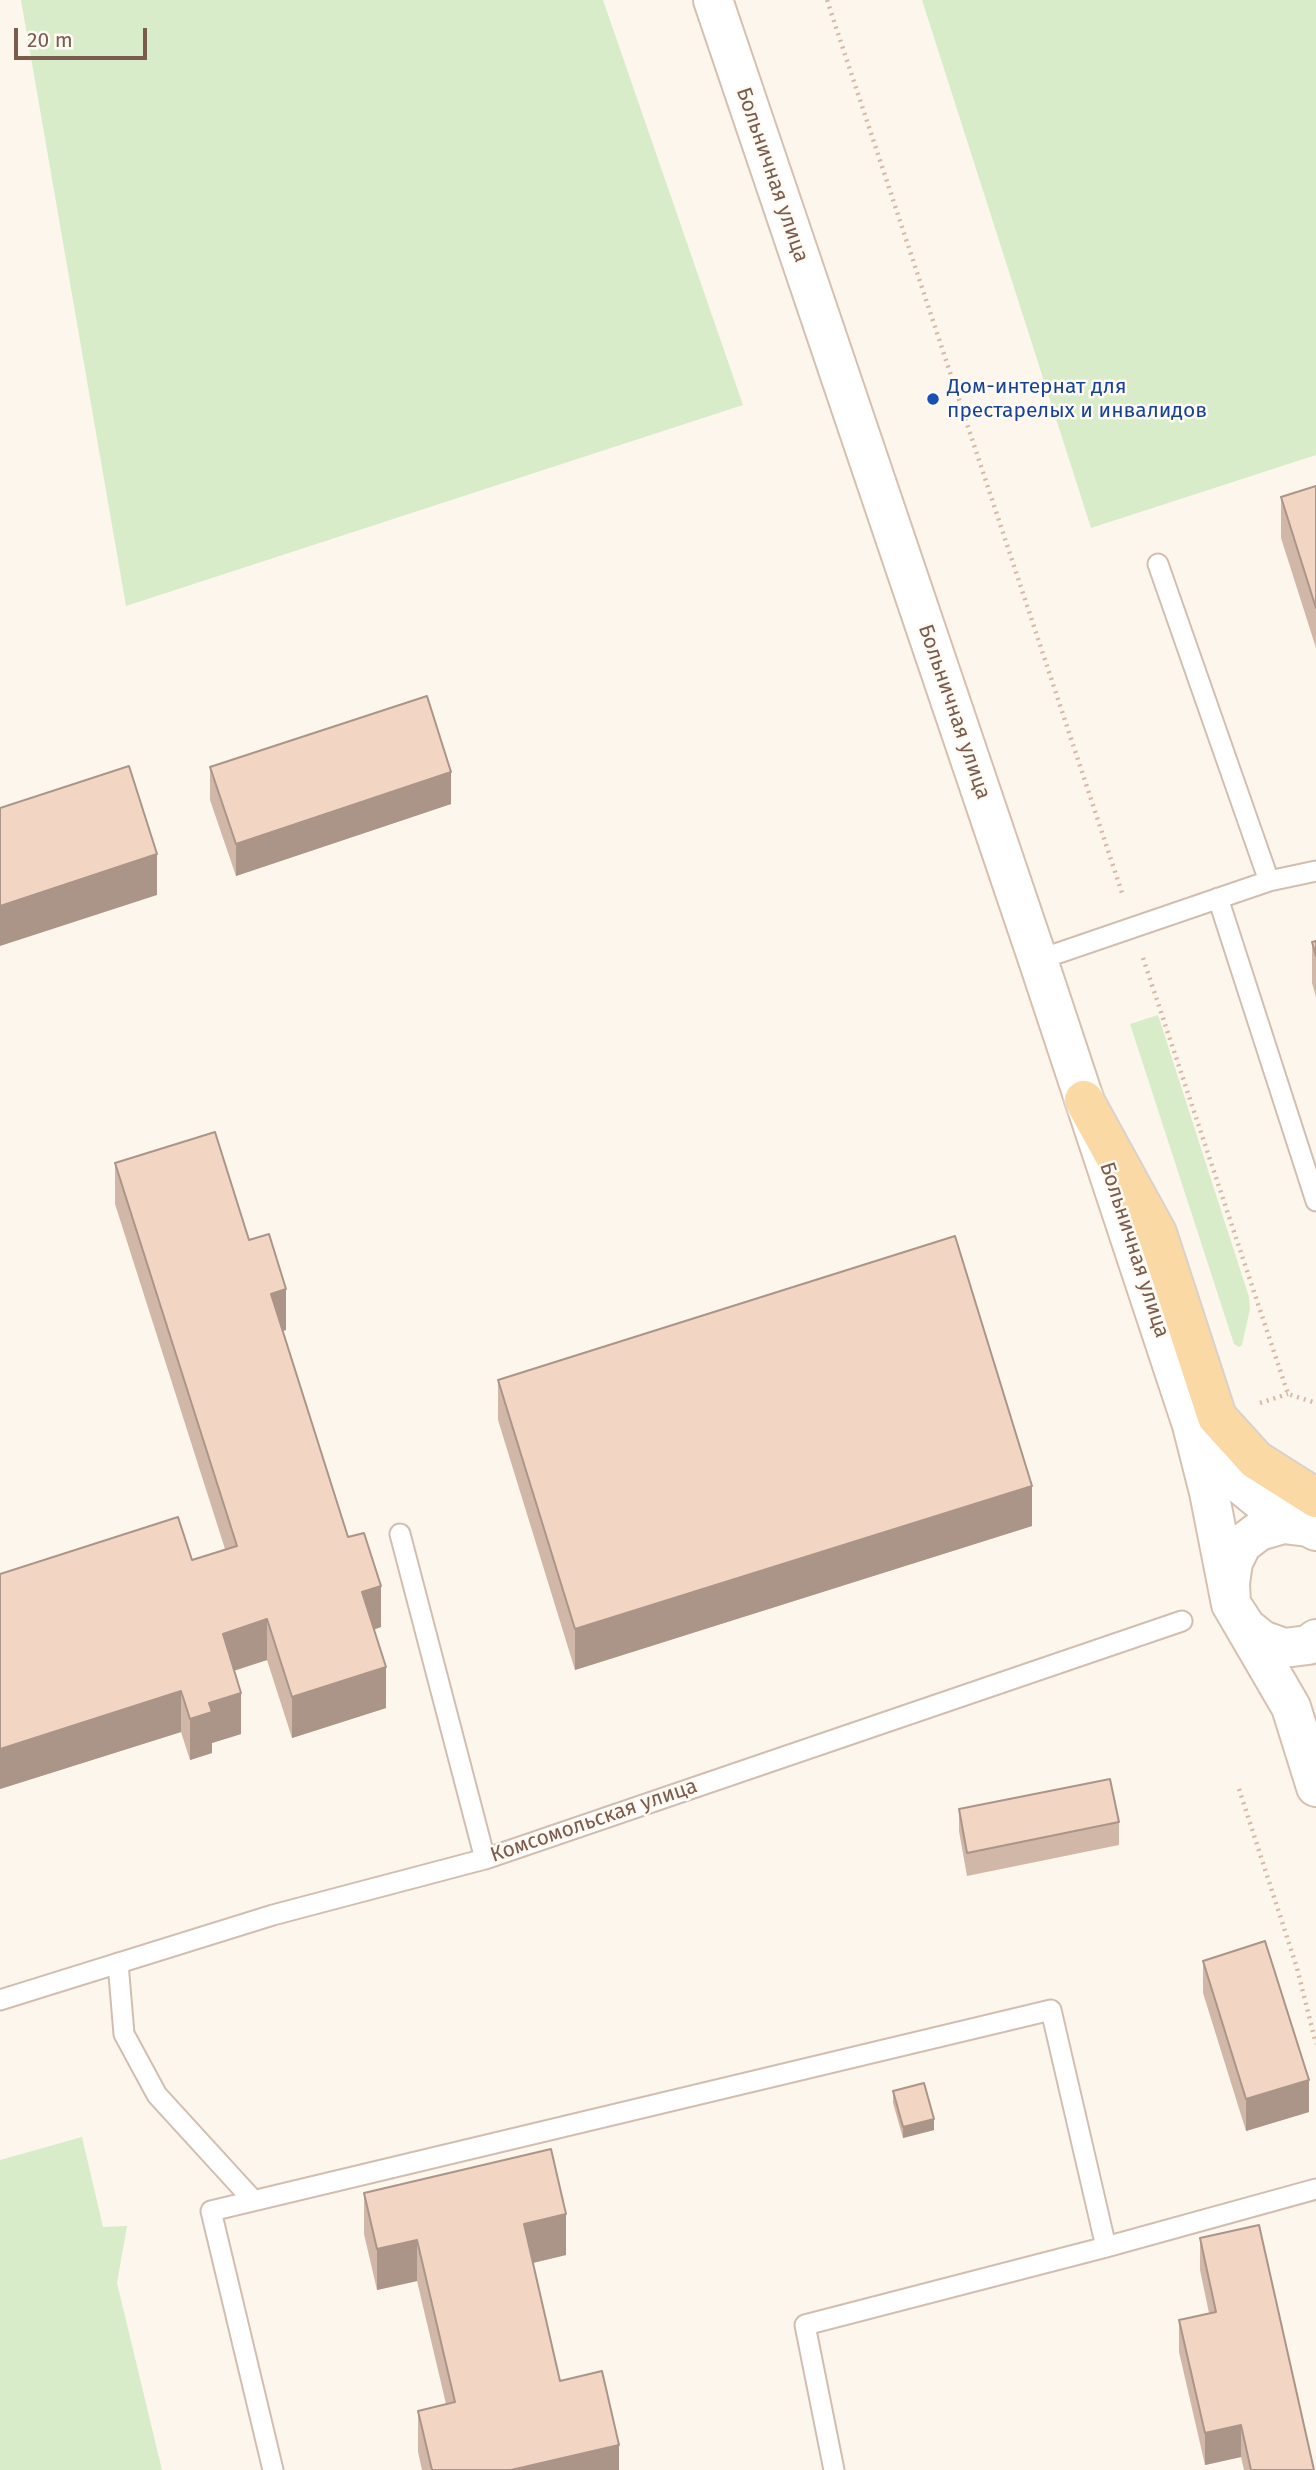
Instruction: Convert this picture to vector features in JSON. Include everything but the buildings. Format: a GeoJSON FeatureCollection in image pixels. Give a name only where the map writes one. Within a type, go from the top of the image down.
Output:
{"type":"FeatureCollection","features":[{"type":"Feature","properties":{"kind":"main road","name":"Больничная улица"},"geometry":{"type":"LineString","coordinates":[[713,0],[1038,960],[1192,1425],[1209,1492],[1231,1604],[1291,1707],[1313,1777]]}},
{"type":"Feature","properties":{"kind":"main road"},"geometry":{"type":"LineString","coordinates":[[1084,1100],[1157,1233],[1217,1417],[1313,1519]]}},
{"type":"Feature","properties":{"kind":"main road","name":"Больничная улица"},"geometry":{"type":"LineString","coordinates":[[1192,1425],[1229,1475],[1262,1502],[1313,1519]]}},
{"type":"Feature","properties":{"kind":"main road"},"geometry":{"type":"LineString","coordinates":[[1231,1604],[1233,1562],[1242,1544],[1259,1531],[1313,1519]]}},
{"type":"Feature","properties":{"kind":"main road","name":"Больничная улица"},"geometry":{"type":"LineString","coordinates":[[1231,1604],[1246,1628],[1262,1640],[1284,1648],[1313,1642],[1303,1699],[1313,1777]]}},
{"type":"Feature","properties":{"kind":"lane"},"geometry":{"type":"LineString","coordinates":[[1158,564],[1269,881]]}},
{"type":"Feature","properties":{"kind":"lane"},"geometry":{"type":"LineString","coordinates":[[1038,960],[1269,881],[1316,871]]}},
{"type":"Feature","properties":{"kind":"lane"},"geometry":{"type":"LineString","coordinates":[[1218,898],[1316,1201]]}},
{"type":"Feature","properties":{"kind":"lane"},"geometry":{"type":"LineString","coordinates":[[400,1534],[485,1859]]}},
{"type":"Feature","properties":{"kind":"lane","name":"Комсомольская улица"},"geometry":{"type":"LineString","coordinates":[[0,2000],[274,1915],[485,1859],[1182,1621]]}},
{"type":"Feature","properties":{"kind":"lane"},"geometry":{"type":"LineString","coordinates":[[118,1963],[124,2034],[157,2095],[254,2200]]}},
{"type":"Feature","properties":{"kind":"lane"},"geometry":{"type":"LineString","coordinates":[[273,2470],[211,2211],[1051,2010],[1106,2248]]}},
{"type":"Feature","properties":{"kind":"lane"},"geometry":{"type":"LineString","coordinates":[[834,2470],[805,2325],[1106,2248],[1316,2189]]}},
{"type":"Feature","properties":{"kind":"path"},"geometry":{"type":"LineString","coordinates":[[827,0],[1288,1394]]}},
{"type":"Feature","properties":{"kind":"path"},"geometry":{"type":"LineString","coordinates":[[1254,1405],[1288,1394],[1316,1403]]}},
{"type":"Feature","properties":{"kind":"path"},"geometry":{"type":"LineString","coordinates":[[1239,1789],[1297,1968],[1316,2043]]}},
{"type":"Feature","properties":{"kind":"green space"},"geometry":{"type":"Polygon","coordinates":[[[21,0],[603,0],[743,405],[126,606],[21,0]]]}},
{"type":"Feature","properties":{"kind":"green space"},"geometry":{"type":"Polygon","coordinates":[[[922,0],[1316,0],[1316,455],[1091,528],[922,0]]]}},
{"type":"Feature","properties":{"kind":"green space"},"geometry":{"type":"Polygon","coordinates":[[[1158,1015],[1249,1297],[1250,1309],[1242,1345],[1239,1347],[1234,1344],[1130,1024],[1158,1015]]]}},
{"type":"Feature","properties":{"kind":"green space"},"geometry":{"type":"Polygon","coordinates":[[[82,2137],[103,2227],[127,2226],[117,2283],[162,2470],[0,2470],[0,2160],[82,2137]]]}},
{"type":"Feature","properties":{"kind":"place","name":"Дом-интернат для престарелых и инвалидов"},"geometry":{"type":"Point","coordinates":[933,399]}}]}
